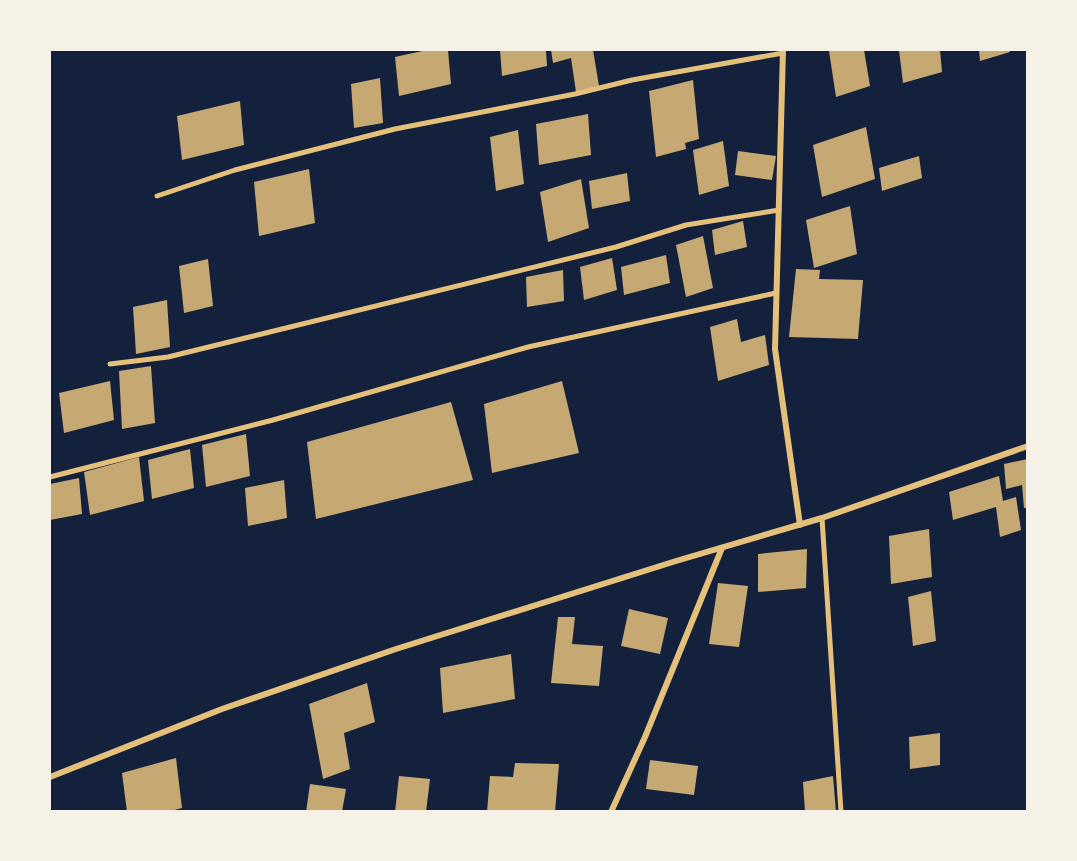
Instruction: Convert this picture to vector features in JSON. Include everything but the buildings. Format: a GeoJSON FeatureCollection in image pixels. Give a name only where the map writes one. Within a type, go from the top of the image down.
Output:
{"type":"FeatureCollection","features":[{"type":"Feature","properties":{"kind":"street"},"geometry":{"type":"LineString","coordinates":[[157,196],[235,170],[395,129],[783,51],[775,349],[801,525]]}},
{"type":"Feature","properties":{"kind":"street"},"geometry":{"type":"LineString","coordinates":[[110,364],[168,357],[616,247],[686,225],[779,210]]}},
{"type":"Feature","properties":{"kind":"street"},"geometry":{"type":"LineString","coordinates":[[50,477],[273,420],[528,347],[776,293]]}},
{"type":"Feature","properties":{"kind":"street"},"geometry":{"type":"LineString","coordinates":[[50,777],[222,709],[396,649],[801,525],[1028,446]]}},
{"type":"Feature","properties":{"kind":"street"},"geometry":{"type":"LineString","coordinates":[[822,518],[841,812]]}},
{"type":"Feature","properties":{"kind":"street"},"geometry":{"type":"LineString","coordinates":[[611,812],[645,737],[722,548]]}}]}
